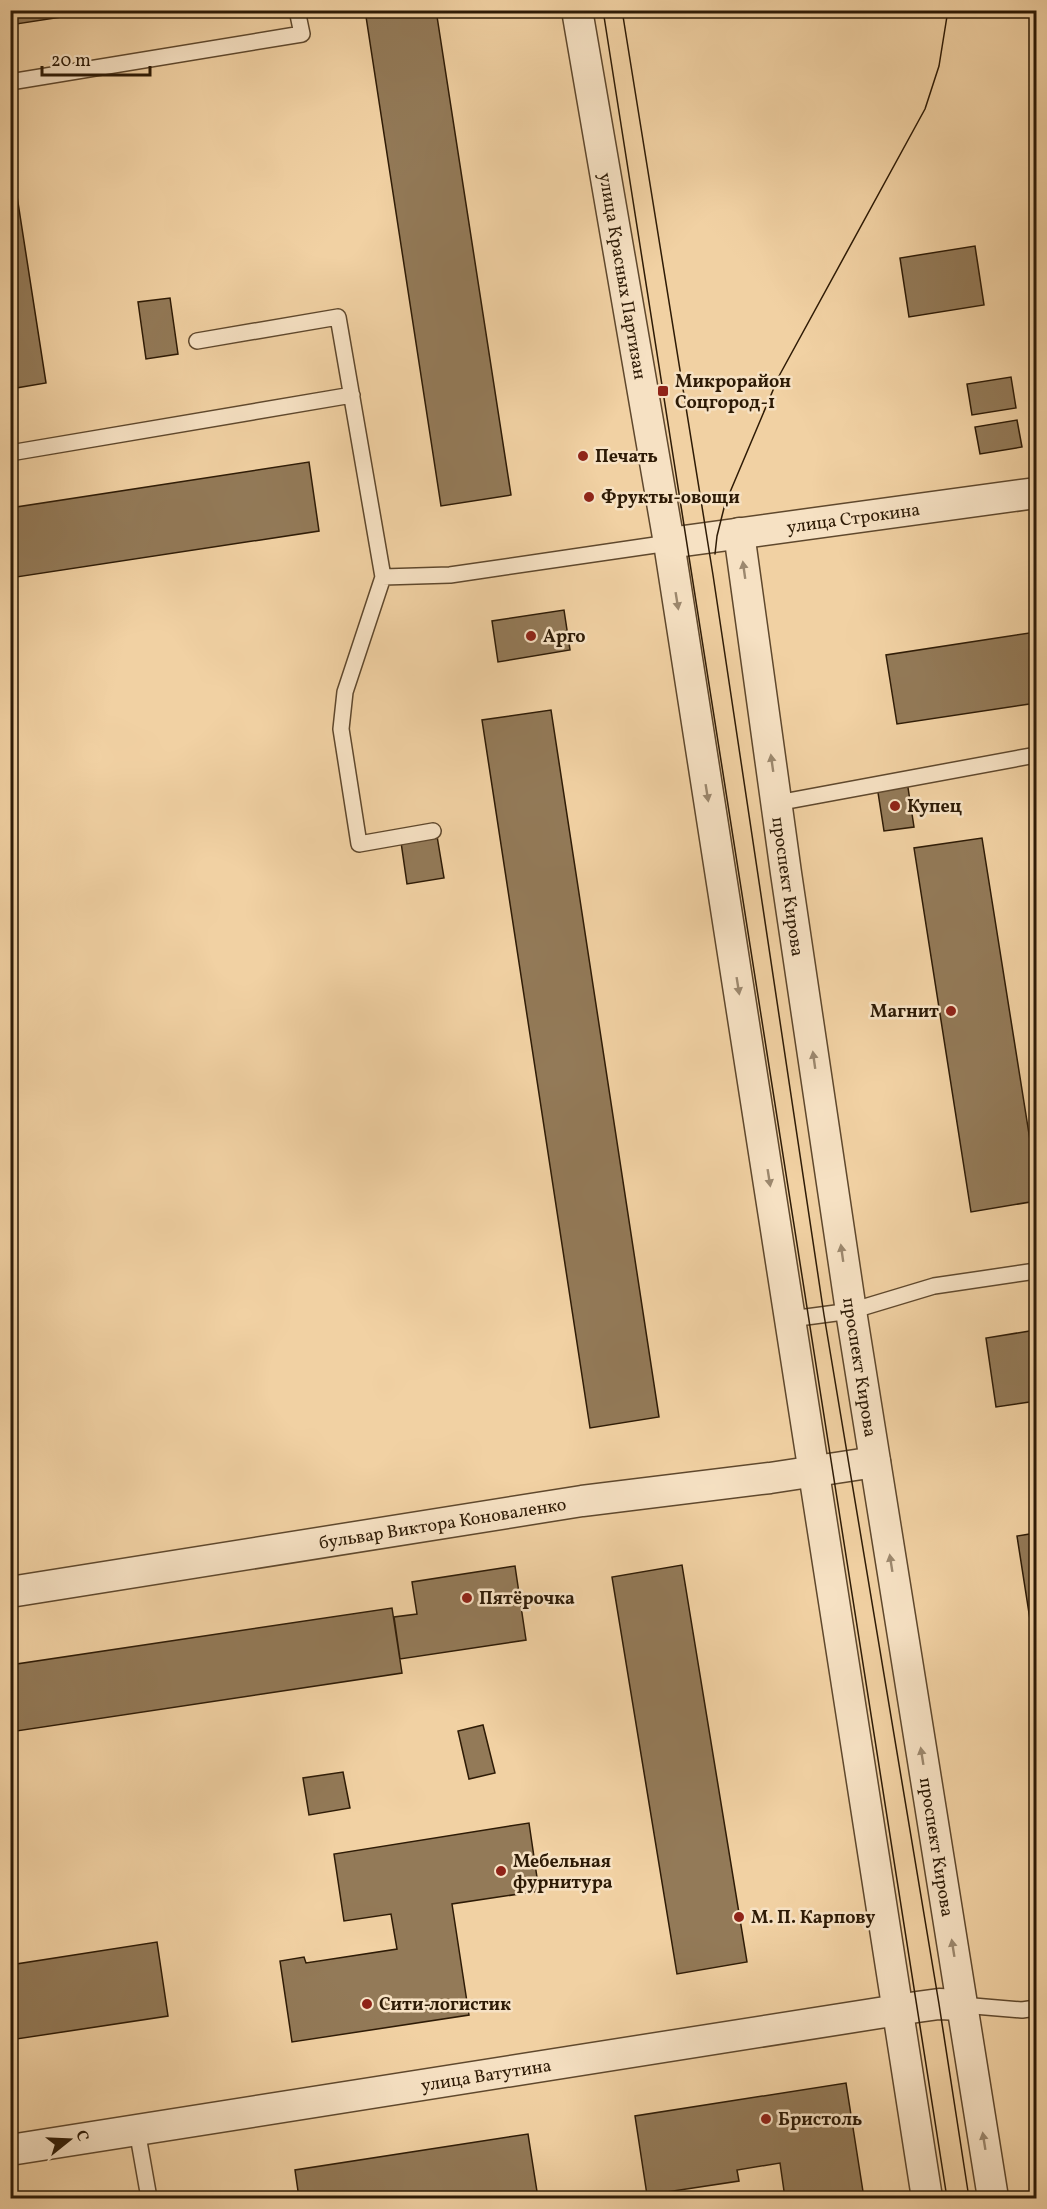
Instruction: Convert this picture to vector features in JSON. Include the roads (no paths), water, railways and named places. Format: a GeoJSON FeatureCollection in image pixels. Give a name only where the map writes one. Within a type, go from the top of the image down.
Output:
{"type":"FeatureCollection","features":[{"type":"Feature","properties":{"kind":"street","name":"улица Красных Партизан"},"geometry":{"type":"LineString","coordinates":[[577,10],[669,543]]}},
{"type":"Feature","properties":{"kind":"street","name":"улица Строкина"},"geometry":{"type":"LineString","coordinates":[[669,543],[1036,493]]}},
{"type":"Feature","properties":{"kind":"street","name":"проспект Кирова"},"geometry":{"type":"LineString","coordinates":[[739,533],[850,1311],[993,2199]]}},
{"type":"Feature","properties":{"kind":"street"},"geometry":{"type":"LineString","coordinates":[[669,543],[927,2199]]}},
{"type":"Feature","properties":{"kind":"street","name":"бульвар Виктора Коноваленко"},"geometry":{"type":"LineString","coordinates":[[10,1592],[582,1501],[874,1462]]}},
{"type":"Feature","properties":{"kind":"street","name":"улица Ватутина"},"geometry":{"type":"LineString","coordinates":[[10,2150],[898,2010],[939,2004],[962,2005]]}},
{"type":"Feature","properties":{"kind":"lane"},"geometry":{"type":"LineString","coordinates":[[10,82],[302,34],[297,10]]}},
{"type":"Feature","properties":{"kind":"lane"},"geometry":{"type":"LineString","coordinates":[[196,341],[338,317],[383,577],[345,692],[341,729],[359,844],[433,831]]}},
{"type":"Feature","properties":{"kind":"lane"},"geometry":{"type":"LineString","coordinates":[[10,453],[352,395]]}},
{"type":"Feature","properties":{"kind":"lane"},"geometry":{"type":"LineString","coordinates":[[383,577],[450,575],[669,543]]}},
{"type":"Feature","properties":{"kind":"lane"},"geometry":{"type":"LineString","coordinates":[[777,802],[1036,756]]}},
{"type":"Feature","properties":{"kind":"lane"},"geometry":{"type":"LineString","coordinates":[[791,1319],[850,1311],[934,1286],[1036,1271]]}},
{"type":"Feature","properties":{"kind":"lane"},"geometry":{"type":"LineString","coordinates":[[962,2005],[1022,2010],[1036,2008]]}},
{"type":"Feature","properties":{"kind":"lane"},"geometry":{"type":"LineString","coordinates":[[137,2130],[149,2199]]}},
{"type":"Feature","properties":{"kind":"tram line"},"geometry":{"type":"LineString","coordinates":[[603,10],[947,2198]]}},
{"type":"Feature","properties":{"kind":"tram line"},"geometry":{"type":"LineString","coordinates":[[622,10],[713,575],[824,1315],[939,2004],[969,2198]]}},
{"type":"Feature","properties":{"kind":"tram line"},"geometry":{"type":"LineString","coordinates":[[715,554],[725,504],[779,376],[925,109],[939,66],[948,10]]}},
{"type":"Feature","properties":{"kind":"place","name":"Микрорайон Соцгород-1"},"geometry":{"type":"Point","coordinates":[663,391]}},
{"type":"Feature","properties":{"kind":"place","name":"Печать"},"geometry":{"type":"Point","coordinates":[583,456]}},
{"type":"Feature","properties":{"kind":"place","name":"Фрукты-овощи"},"geometry":{"type":"Point","coordinates":[589,497]}},
{"type":"Feature","properties":{"kind":"place","name":"Арго"},"geometry":{"type":"Point","coordinates":[531,636]}},
{"type":"Feature","properties":{"kind":"place","name":"Купец"},"geometry":{"type":"Point","coordinates":[895,806]}},
{"type":"Feature","properties":{"kind":"place","name":"Магнит"},"geometry":{"type":"Point","coordinates":[951,1011]}},
{"type":"Feature","properties":{"kind":"place","name":"Пятёрочка"},"geometry":{"type":"Point","coordinates":[467,1598]}},
{"type":"Feature","properties":{"kind":"place","name":"Мебельная фурнитура"},"geometry":{"type":"Point","coordinates":[501,1871]}},
{"type":"Feature","properties":{"kind":"place","name":"М. П. Карпову"},"geometry":{"type":"Point","coordinates":[739,1917]}},
{"type":"Feature","properties":{"kind":"place","name":"Сити-логистик"},"geometry":{"type":"Point","coordinates":[367,2004]}},
{"type":"Feature","properties":{"kind":"place","name":"Бристоль"},"geometry":{"type":"Point","coordinates":[766,2119]}}]}
